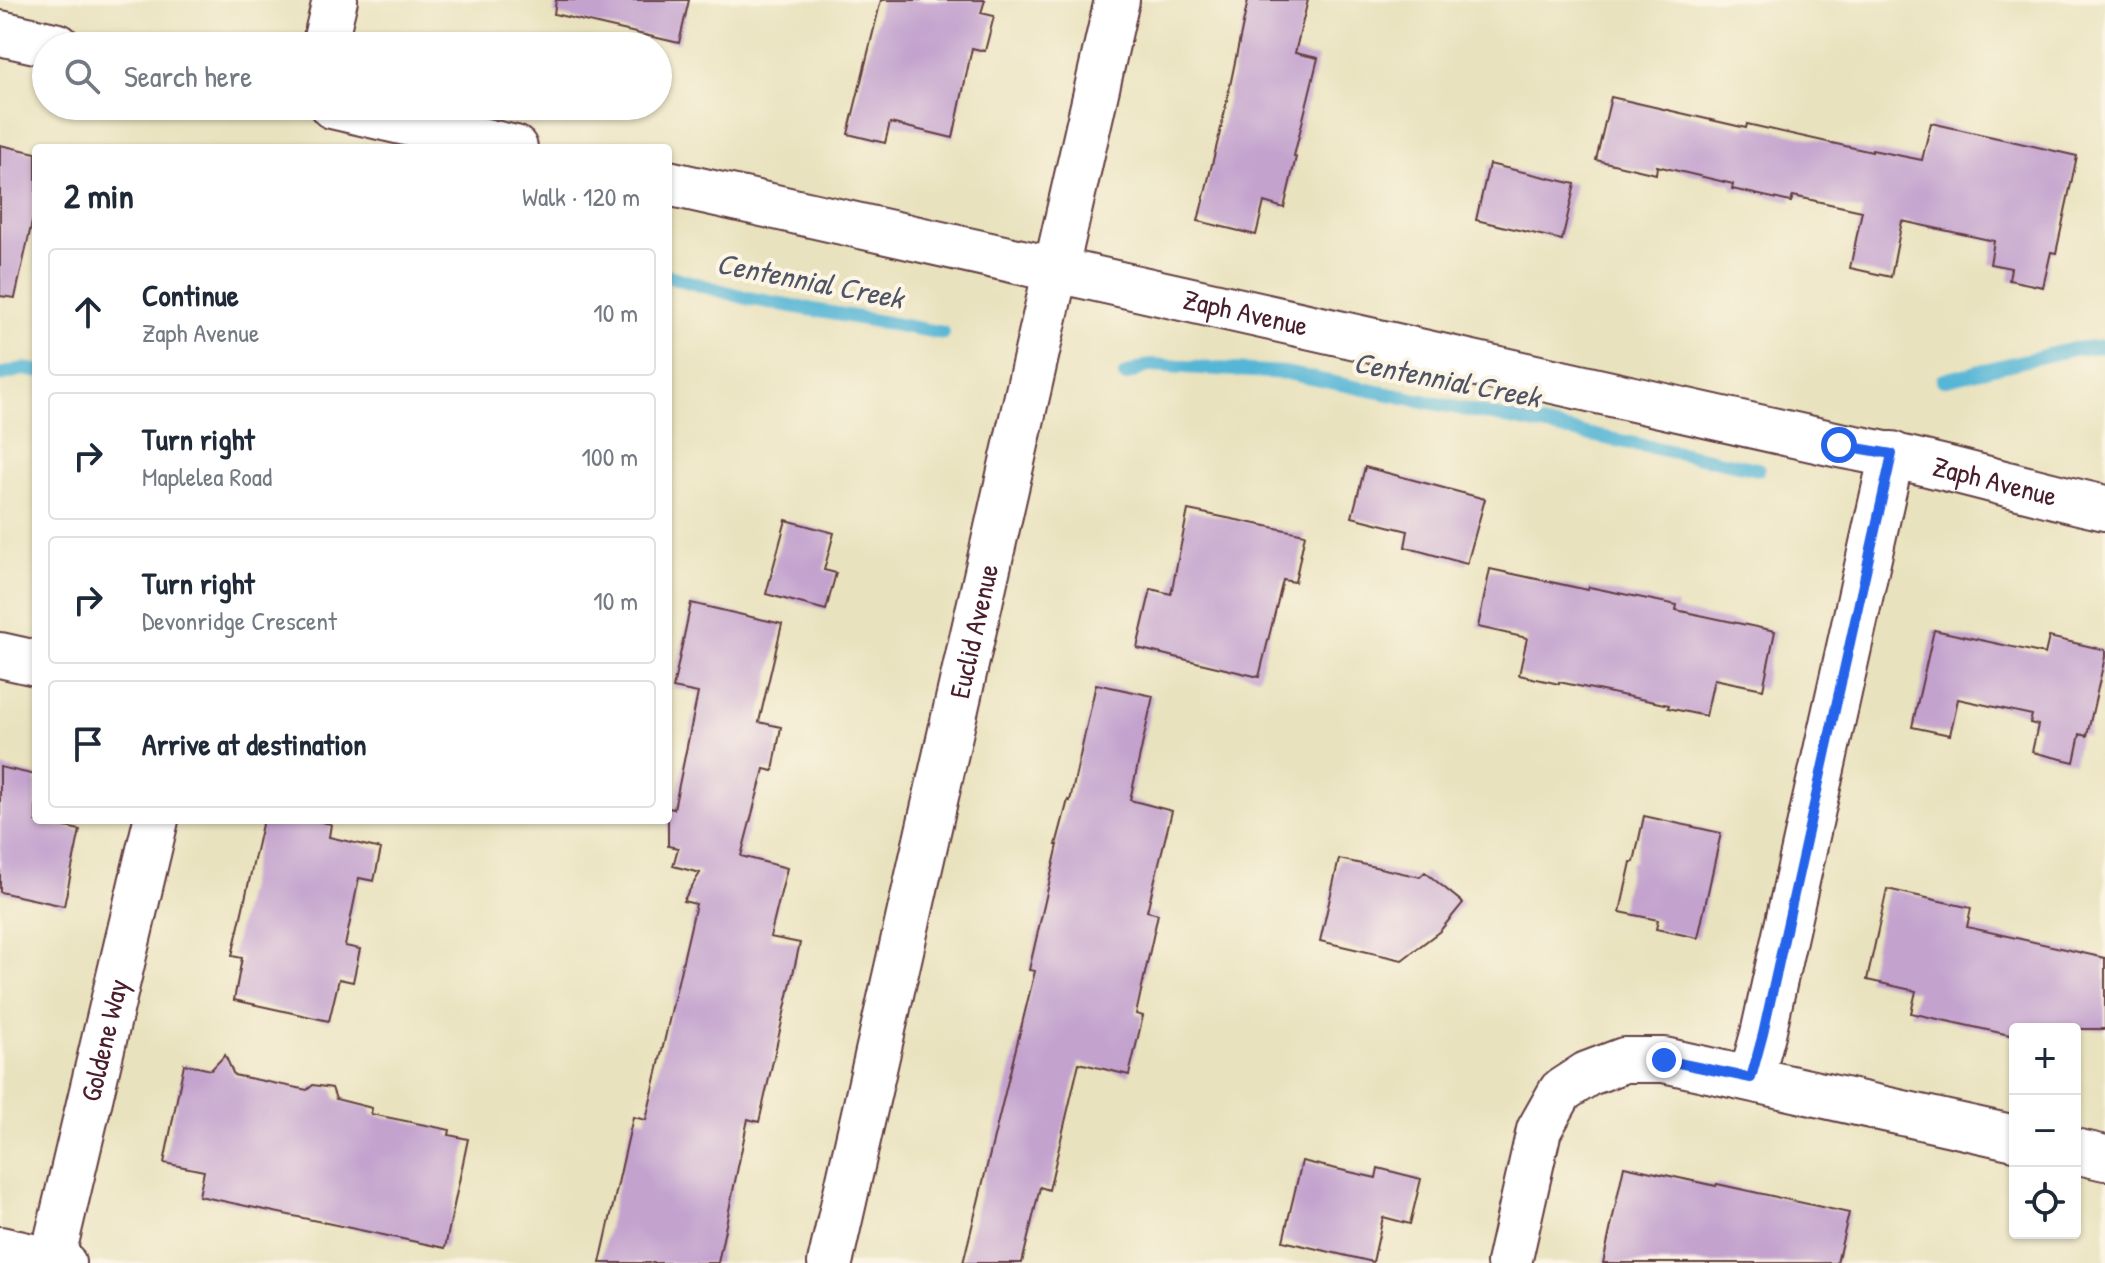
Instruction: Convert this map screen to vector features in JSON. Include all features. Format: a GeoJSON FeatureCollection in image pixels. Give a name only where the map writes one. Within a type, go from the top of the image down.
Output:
{"type":"FeatureCollection","features":[{"type":"Feature","properties":{"kind":"street"},"geometry":{"type":"LineString","coordinates":[[327,32],[335,0]]}},
{"type":"Feature","properties":{"kind":"street","name":"Euclid Avenue"},"geometry":{"type":"LineString","coordinates":[[830,1263],[1117,0]]}},
{"type":"Feature","properties":{"kind":"street"},"geometry":{"type":"LineString","coordinates":[[0,33],[32,40]]}},
{"type":"Feature","properties":{"kind":"street"},"geometry":{"type":"LineString","coordinates":[[393,120],[498,144]]}},
{"type":"Feature","properties":{"kind":"street","name":"Zaph Avenue"},"geometry":{"type":"LineString","coordinates":[[672,184],[1839,445],[1892,454],[2028,491],[2105,508]]}},
{"type":"Feature","properties":{"kind":"street"},"geometry":{"type":"LineString","coordinates":[[1751,1078],[1892,454]]}},
{"type":"Feature","properties":{"kind":"street"},"geometry":{"type":"LineString","coordinates":[[0,655],[32,662]]}},
{"type":"Feature","properties":{"kind":"street","name":"Goldene Way"},"geometry":{"type":"LineString","coordinates":[[57,1262],[155,824]]}},
{"type":"Feature","properties":{"kind":"street"},"geometry":{"type":"LineString","coordinates":[[1509,1263],[1539,1130],[1561,1091],[1587,1074],[1624,1060],[1664,1060],[2009,1137]]}},
{"type":"Feature","properties":{"kind":"street"},"geometry":{"type":"LineString","coordinates":[[2081,1152],[2105,1158]]}},
{"type":"Feature","properties":{"kind":"street"},"geometry":{"type":"LineString","coordinates":[[0,1249],[57,1262]]}},
{"type":"Feature","properties":{"kind":"building"},"geometry":{"type":"Polygon","coordinates":[[[556,0],[689,0],[679,43],[672,41],[672,32],[632,32],[554,14],[556,0]]]}},
{"type":"Feature","properties":{"kind":"building"},"geometry":{"type":"Polygon","coordinates":[[[881,0],[985,0],[981,13],[994,16],[985,51],[972,48],[953,138],[890,123],[885,143],[848,134],[881,0]]]}},
{"type":"Feature","properties":{"kind":"building"},"geometry":{"type":"Polygon","coordinates":[[[1248,0],[1308,0],[1295,53],[1318,58],[1284,208],[1264,202],[1256,235],[1198,221],[1248,0]]]}},
{"type":"Feature","properties":{"kind":"building"},"geometry":{"type":"Polygon","coordinates":[[[1611,97],[1746,128],[1747,124],[1922,160],[1931,123],[2077,156],[2056,253],[2051,252],[2043,287],[2009,280],[2011,268],[1990,264],[1994,241],[1902,221],[1891,277],[1850,268],[1862,211],[1793,196],[1791,202],[1732,189],[1733,184],[1657,166],[1656,174],[1596,160],[1611,97]]]}},
{"type":"Feature","properties":{"kind":"building"},"geometry":{"type":"Polygon","coordinates":[[[0,145],[32,152],[32,222],[15,298],[0,296],[0,145]]]}},
{"type":"Feature","properties":{"kind":"building"},"geometry":{"type":"Polygon","coordinates":[[[1489,164],[1575,184],[1562,240],[1476,220],[1489,164]]]}},
{"type":"Feature","properties":{"kind":"building"},"geometry":{"type":"Polygon","coordinates":[[[1365,467],[1485,499],[1467,564],[1405,547],[1408,531],[1352,517],[1365,467]]]}},
{"type":"Feature","properties":{"kind":"building"},"geometry":{"type":"Polygon","coordinates":[[[1188,510],[1305,534],[1295,582],[1283,580],[1259,677],[1137,648],[1151,589],[1171,594],[1188,510]]]}},
{"type":"Feature","properties":{"kind":"building"},"geometry":{"type":"Polygon","coordinates":[[[786,520],[834,533],[824,570],[836,573],[826,610],[766,594],[786,520]]]}},
{"type":"Feature","properties":{"kind":"building"},"geometry":{"type":"Polygon","coordinates":[[[1490,569],[1677,605],[1676,610],[1775,631],[1763,689],[1714,679],[1706,716],[1668,708],[1669,705],[1519,675],[1527,638],[1478,627],[1490,569]]]}},
{"type":"Feature","properties":{"kind":"building"},"geometry":{"type":"Polygon","coordinates":[[[691,603],[782,624],[759,722],[781,727],[773,771],[764,769],[741,856],[787,868],[770,937],[800,943],[759,1122],[748,1119],[718,1263],[600,1263],[633,1117],[646,1120],[696,904],[683,901],[700,873],[673,866],[678,848],[668,846],[668,824],[672,824],[672,809],[698,693],[673,688],[691,603]]]}},
{"type":"Feature","properties":{"kind":"building"},"geometry":{"type":"Polygon","coordinates":[[[1934,630],[2045,654],[2049,637],[2105,650],[2087,736],[2080,734],[2074,762],[2032,752],[2038,725],[2030,723],[2032,715],[1958,699],[1950,735],[1912,727],[1934,630]]]}},
{"type":"Feature","properties":{"kind":"building"},"geometry":{"type":"Polygon","coordinates":[[[1096,684],[1153,696],[1130,800],[1172,811],[1147,911],[1158,914],[1136,1014],[1143,1016],[1129,1075],[1079,1063],[1049,1190],[1040,1187],[1022,1263],[963,1263],[1035,971],[1029,970],[1096,684]]]}},
{"type":"Feature","properties":{"kind":"building"},"geometry":{"type":"Polygon","coordinates":[[[0,767],[32,774],[32,824],[80,830],[64,906],[0,892],[0,767]]]}},
{"type":"Feature","properties":{"kind":"building"},"geometry":{"type":"Polygon","coordinates":[[[1644,816],[1721,833],[1698,938],[1656,929],[1658,920],[1620,912],[1644,816]]]}},
{"type":"Feature","properties":{"kind":"building"},"geometry":{"type":"Polygon","coordinates":[[[262,824],[331,824],[329,837],[381,849],[374,881],[359,878],[345,946],[360,949],[353,982],[339,979],[329,1021],[234,1000],[242,958],[232,956],[262,824]]]}},
{"type":"Feature","properties":{"kind":"building"},"geometry":{"type":"Polygon","coordinates":[[[1339,859],[1420,877],[1425,872],[1463,903],[1440,931],[1402,960],[1320,941],[1339,859]]]}},
{"type":"Feature","properties":{"kind":"building"},"geometry":{"type":"Polygon","coordinates":[[[1887,889],[1971,908],[1967,927],[2105,958],[2105,1029],[2081,1029],[2081,1023],[2009,1023],[2009,1035],[1911,1013],[1916,991],[1867,980],[1887,889]]]}},
{"type":"Feature","properties":{"kind":"building"},"geometry":{"type":"Polygon","coordinates":[[[225,1055],[234,1075],[307,1090],[313,1085],[332,1088],[336,1099],[372,1108],[371,1114],[450,1130],[449,1135],[468,1139],[445,1248],[199,1196],[204,1171],[164,1163],[184,1064],[211,1070],[225,1055]]]}},
{"type":"Feature","properties":{"kind":"building"},"geometry":{"type":"Polygon","coordinates":[[[1302,1161],[1376,1178],[1378,1168],[1421,1179],[1410,1224],[1383,1217],[1373,1262],[1283,1241],[1302,1161]]]}},
{"type":"Feature","properties":{"kind":"building"},"geometry":{"type":"Polygon","coordinates":[[[1624,1166],[1849,1213],[1837,1263],[1603,1263],[1624,1166]]]}},
{"type":"Feature","properties":{"kind":"waterway","name":"Centennial Creek"},"geometry":{"type":"LineString","coordinates":[[672,277],[747,298],[943,333]]}},
{"type":"Feature","properties":{"kind":"waterway","name":"Centennial Creek"},"geometry":{"type":"LineString","coordinates":[[1943,380],[2073,349],[2105,346]]}},
{"type":"Feature","properties":{"kind":"waterway","name":"Centennial Creek"},"geometry":{"type":"LineString","coordinates":[[1125,375],[1150,365],[1286,373],[1758,469]]}},
{"type":"Feature","properties":{"kind":"waterway","name":"Centennial Creek"},"geometry":{"type":"LineString","coordinates":[[0,375],[23,369],[32,370]]}},
{"type":"Feature","properties":{"kind":"route"},"geometry":{"type":"LineString","coordinates":[[1664,1060],[1751,1078],[1892,454],[1839,445]]}}]}
